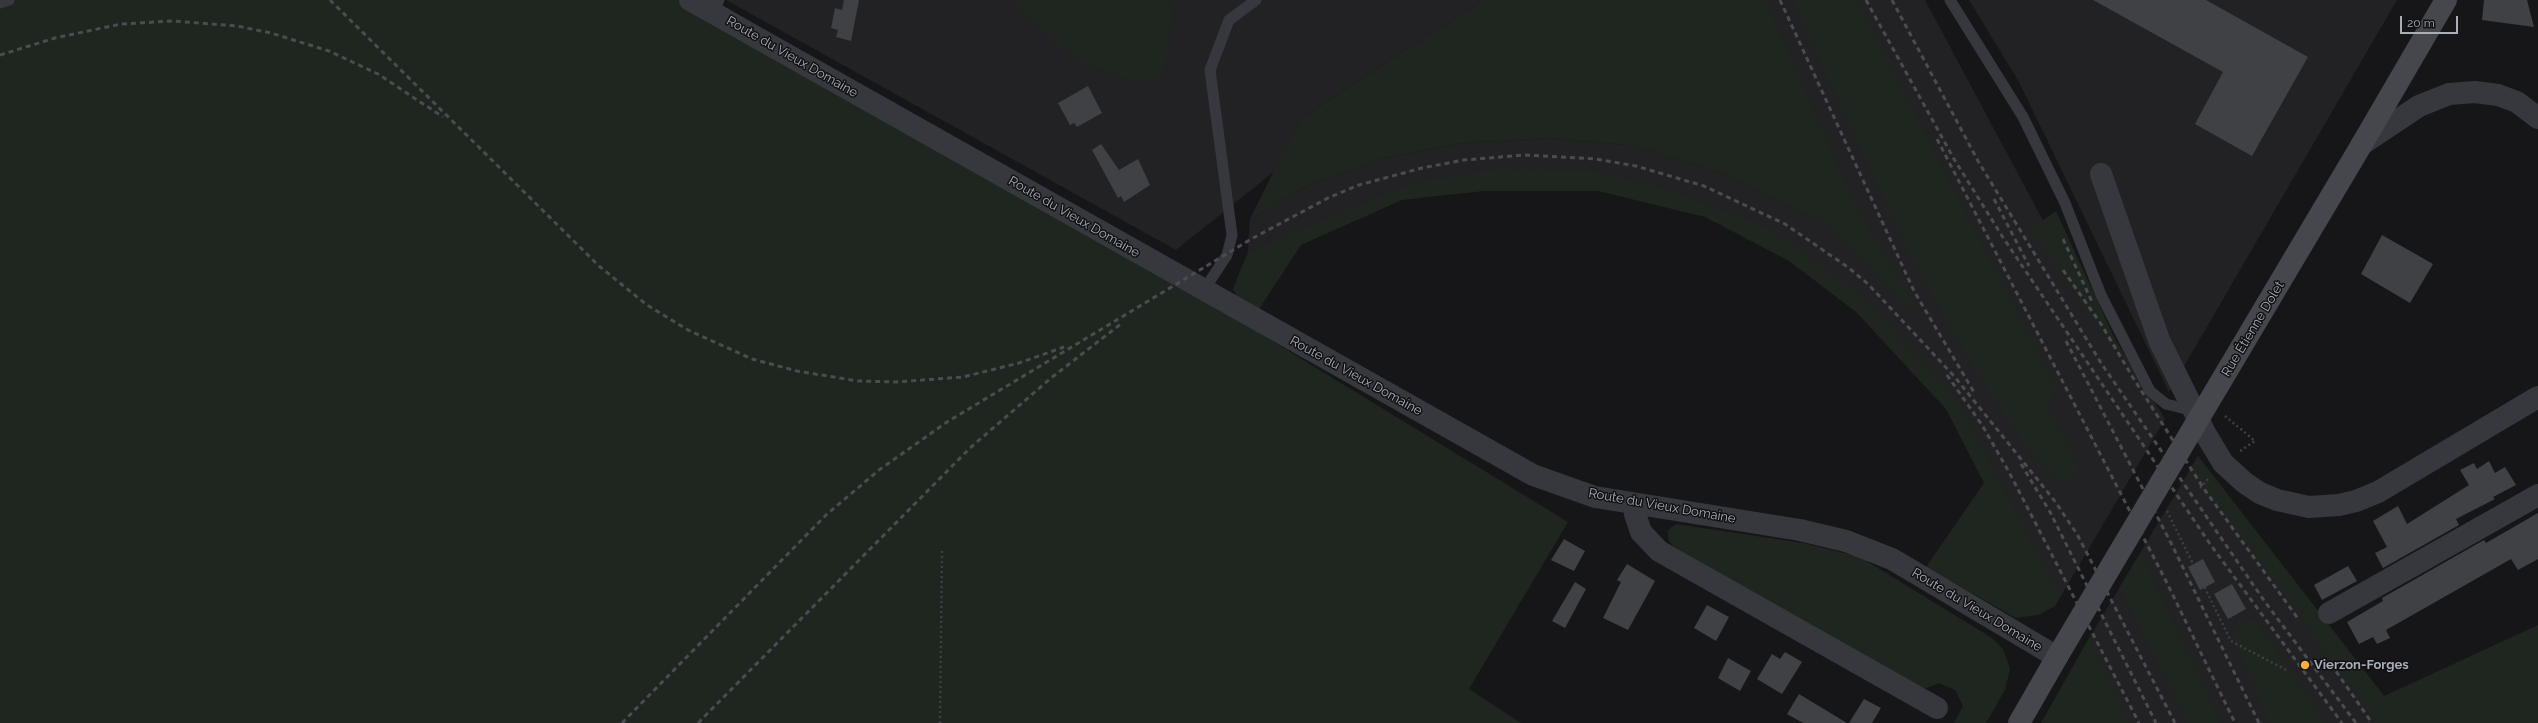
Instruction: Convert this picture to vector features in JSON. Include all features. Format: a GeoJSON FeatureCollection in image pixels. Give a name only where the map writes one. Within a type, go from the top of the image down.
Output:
{"type":"FeatureCollection","features":[{"type":"Feature","properties":{"kind":"main road","name":"Rue Étienne Dolet"},"geometry":{"type":"LineString","coordinates":[[2019,723],[2057,657],[2084,616],[2202,407],[2362,144],[2446,0]]}},
{"type":"Feature","properties":{"kind":"street","name":"Route du Vieux Domaine"},"geometry":{"type":"LineString","coordinates":[[690,0],[716,6],[1204,290],[1533,475],[1595,497],[1800,530],[1846,541],[1892,559],[2057,657]]}},
{"type":"Feature","properties":{"kind":"street"},"geometry":{"type":"LineString","coordinates":[[2362,144],[2419,106],[2449,94],[2475,92],[2498,95],[2517,102],[2538,118]]}},
{"type":"Feature","properties":{"kind":"street"},"geometry":{"type":"LineString","coordinates":[[2100,174],[2159,340],[2202,407],[2223,463],[2245,483],[2277,500],[2309,507],[2356,501],[2378,492],[2537,398]]}},
{"type":"Feature","properties":{"kind":"street"},"geometry":{"type":"LineString","coordinates":[[2329,613],[2538,495]]}},
{"type":"Feature","properties":{"kind":"street"},"geometry":{"type":"LineString","coordinates":[[1637,504],[1636,514],[1641,532],[1659,551],[1937,708]]}},
{"type":"Feature","properties":{"kind":"lane"},"geometry":{"type":"LineString","coordinates":[[0,3],[9,0]]}},
{"type":"Feature","properties":{"kind":"lane"},"geometry":{"type":"LineString","coordinates":[[1204,290],[1227,255],[1232,235],[1210,70],[1229,20],[1256,0]]}},
{"type":"Feature","properties":{"kind":"lane"},"geometry":{"type":"LineString","coordinates":[[1950,0],[2023,117],[2065,203],[2101,295],[2150,391],[2166,404],[2202,407]]}},
{"type":"Feature","properties":{"kind":"path"},"geometry":{"type":"LineString","coordinates":[[2202,407],[2255,441]]}},
{"type":"Feature","properties":{"kind":"path"},"geometry":{"type":"LineString","coordinates":[[2156,489],[2231,641],[2288,671]]}},
{"type":"Feature","properties":{"kind":"path"},"geometry":{"type":"LineString","coordinates":[[940,723],[942,550]]}},
{"type":"Feature","properties":{"kind":"shaded area"},"geometry":{"type":"Polygon","coordinates":[[[0,0],[715,0],[1568,522],[1469,689],[1521,723],[0,723],[0,0]]]}},
{"type":"Feature","properties":{"kind":"shaded area"},"geometry":{"type":"Polygon","coordinates":[[[726,0],[1483,0],[1300,119],[1276,170],[1176,250],[726,0]]]}},
{"type":"Feature","properties":{"kind":"shaded area"},"geometry":{"type":"Polygon","coordinates":[[[1016,0],[1170,0],[1172,9],[1170,39],[1161,78],[1130,80],[1082,62],[1023,17],[1016,0]]]}},
{"type":"Feature","properties":{"kind":"shaded area"},"geometry":{"type":"Polygon","coordinates":[[[1483,0],[1765,0],[1854,203],[1914,305],[1905,307],[1864,261],[1821,221],[1728,175],[1637,146],[1548,138],[1462,143],[1383,158],[1307,186],[1250,219],[1300,119],[1483,0]]]}},
{"type":"Feature","properties":{"kind":"shaded area"},"geometry":{"type":"Polygon","coordinates":[[[1760,0],[1925,0],[2055,243],[2165,419],[2055,606],[1952,406],[1892,332],[1746,226],[1554,173],[1386,197],[1247,261],[1250,219],[1307,186],[1383,158],[1462,143],[1548,138],[1638,146],[1728,175],[1821,221],[1760,0]]]}},
{"type":"Feature","properties":{"kind":"shaded area"},"geometry":{"type":"Polygon","coordinates":[[[1792,0],[1856,0],[2056,388],[2047,407],[2079,467],[2063,484],[2032,456],[1978,375],[1909,254],[1792,0]]]}},
{"type":"Feature","properties":{"kind":"shaded area"},"geometry":{"type":"Polygon","coordinates":[[[1969,0],[2397,0],[2169,392],[2019,82],[1969,0]]]}},
{"type":"Feature","properties":{"kind":"shaded area"},"geometry":{"type":"Polygon","coordinates":[[[1497,169],[1594,171],[1663,188],[1767,227],[1853,289],[1957,401],[2060,597],[2055,606],[2038,615],[2016,618],[1926,567],[1984,483],[1946,409],[1856,312],[1789,261],[1705,217],[1598,191],[1484,191],[1402,200],[1301,245],[1259,309],[1237,298],[1233,289],[1247,254],[1288,235],[1412,183],[1497,169]]]}},
{"type":"Feature","properties":{"kind":"shaded area"},"geometry":{"type":"Polygon","coordinates":[[[2056,211],[2126,363],[2029,230],[2056,211]]]}},
{"type":"Feature","properties":{"kind":"shaded area"},"geometry":{"type":"Polygon","coordinates":[[[2198,456],[2406,723],[2125,723],[2085,645],[2198,456]]]}},
{"type":"Feature","properties":{"kind":"shaded area"},"geometry":{"type":"Polygon","coordinates":[[[2198,456],[2384,696],[2538,625],[2538,723],[2378,723],[2191,468],[2198,456]]]}},
{"type":"Feature","properties":{"kind":"shaded area"},"geometry":{"type":"Polygon","coordinates":[[[1676,524],[1803,543],[1860,557],[1992,638],[2003,649],[2010,669],[2005,690],[1986,723],[1954,723],[1963,706],[1955,690],[1939,683],[1924,689],[1901,681],[1673,546],[1668,539],[1668,530],[1676,524]]]}},
{"type":"Feature","properties":{"kind":"shaded area"},"geometry":{"type":"Polygon","coordinates":[[[2140,553],[2221,723],[2189,723],[2119,588],[2140,553]]]}},
{"type":"Feature","properties":{"kind":"shaded area"},"geometry":{"type":"Polygon","coordinates":[[[2254,618],[2325,723],[2270,723],[2231,632],[2254,618]]]}},
{"type":"Feature","properties":{"kind":"shaded area"},"geometry":{"type":"Polygon","coordinates":[[[2089,638],[2129,723],[2041,723],[2085,645],[2089,638]]]}},
{"type":"Feature","properties":{"kind":"building"},"geometry":{"type":"Polygon","coordinates":[[[844,0],[859,0],[851,41],[836,37],[838,30],[831,28],[835,8],[842,10],[844,0]]]}},
{"type":"Feature","properties":{"kind":"building"},"geometry":{"type":"Polygon","coordinates":[[[2093,0],[2206,0],[2308,57],[2252,156],[2195,124],[2223,72],[2093,0]]]}},
{"type":"Feature","properties":{"kind":"building"},"geometry":{"type":"Polygon","coordinates":[[[2484,0],[2527,0],[2534,27],[2482,20],[2484,0]]]}},
{"type":"Feature","properties":{"kind":"building"},"geometry":{"type":"Polygon","coordinates":[[[1088,86],[1102,113],[1077,127],[1074,123],[1070,125],[1058,103],[1088,86]]]}},
{"type":"Feature","properties":{"kind":"building"},"geometry":{"type":"Polygon","coordinates":[[[1101,144],[1119,170],[1138,159],[1150,185],[1124,202],[1121,196],[1118,198],[1092,150],[1101,144]]]}},
{"type":"Feature","properties":{"kind":"building"},"geometry":{"type":"Polygon","coordinates":[[[2382,235],[2433,264],[2410,303],[2361,274],[2382,235]]]}},
{"type":"Feature","properties":{"kind":"building"},"geometry":{"type":"Polygon","coordinates":[[[2489,461],[2495,473],[2505,467],[2516,485],[2493,497],[2495,499],[2456,519],[2459,525],[2383,568],[2375,553],[2387,547],[2373,521],[2398,506],[2407,524],[2469,485],[2460,470],[2474,463],[2477,469],[2489,461]]]}},
{"type":"Feature","properties":{"kind":"building"},"geometry":{"type":"Polygon","coordinates":[[[2538,513],[2538,559],[2518,570],[2511,559],[2386,630],[2390,638],[2377,644],[2373,637],[2359,644],[2347,622],[2383,601],[2382,598],[2484,540],[2486,543],[2538,513]]]}},
{"type":"Feature","properties":{"kind":"building"},"geometry":{"type":"Polygon","coordinates":[[[1564,539],[1585,551],[1574,571],[1551,560],[1564,539]]]}},
{"type":"Feature","properties":{"kind":"building"},"geometry":{"type":"Polygon","coordinates":[[[2203,559],[2215,582],[2200,590],[2188,567],[2203,559]]]}},
{"type":"Feature","properties":{"kind":"building"},"geometry":{"type":"Polygon","coordinates":[[[1627,564],[1655,581],[1628,630],[1603,618],[1621,582],[1617,580],[1627,564]]]}},
{"type":"Feature","properties":{"kind":"building"},"geometry":{"type":"Polygon","coordinates":[[[2348,566],[2357,581],[2322,600],[2314,585],[2348,566]]]}},
{"type":"Feature","properties":{"kind":"building"},"geometry":{"type":"Polygon","coordinates":[[[1575,582],[1586,589],[1565,628],[1552,621],[1575,582]]]}},
{"type":"Feature","properties":{"kind":"building"},"geometry":{"type":"Polygon","coordinates":[[[2232,584],[2246,609],[2228,619],[2214,594],[2232,584]]]}},
{"type":"Feature","properties":{"kind":"building"},"geometry":{"type":"Polygon","coordinates":[[[1707,605],[1729,617],[1716,641],[1694,628],[1707,605]]]}},
{"type":"Feature","properties":{"kind":"building"},"geometry":{"type":"Polygon","coordinates":[[[1785,652],[1802,662],[1782,694],[1757,679],[1772,654],[1780,659],[1785,652]]]}},
{"type":"Feature","properties":{"kind":"building"},"geometry":{"type":"Polygon","coordinates":[[[1728,658],[1751,671],[1740,691],[1718,678],[1728,658]]]}},
{"type":"Feature","properties":{"kind":"building"},"geometry":{"type":"Polygon","coordinates":[[[1799,694],[1847,723],[1803,723],[1787,714],[1799,694]]]}},
{"type":"Feature","properties":{"kind":"building"},"geometry":{"type":"Polygon","coordinates":[[[1864,699],[1881,708],[1872,723],[1849,723],[1864,699]]]}},
{"type":"Feature","properties":{"kind":"railway"},"geometry":{"type":"LineString","coordinates":[[330,0],[599,266],[647,305],[688,330],[752,359],[797,371],[858,381],[896,382],[963,377],[1019,363],[1064,347]]}},
{"type":"Feature","properties":{"kind":"railway"},"geometry":{"type":"LineString","coordinates":[[1780,0],[1914,291],[1975,394]]}},
{"type":"Feature","properties":{"kind":"railway"},"geometry":{"type":"LineString","coordinates":[[1866,0],[1954,159],[2002,236],[2210,544],[2342,723]]}},
{"type":"Feature","properties":{"kind":"railway"},"geometry":{"type":"LineString","coordinates":[[1892,0],[1978,161],[2101,363],[2265,602],[2356,723]]}},
{"type":"Feature","properties":{"kind":"railway"},"geometry":{"type":"LineString","coordinates":[[0,55],[55,38],[121,24],[173,21],[237,26],[271,33],[329,51],[378,74],[443,117]]}},
{"type":"Feature","properties":{"kind":"railway"},"geometry":{"type":"LineString","coordinates":[[1937,139],[2167,583],[2235,723]]}},
{"type":"Feature","properties":{"kind":"railway"},"geometry":{"type":"LineString","coordinates":[[622,723],[826,515],[879,470],[947,422],[1253,238],[1328,198],[1359,185],[1422,168],[1464,160],[1525,155],[1596,159],[1636,166],[1704,186],[1785,224],[1849,268],[1868,284],[1954,376],[2054,500],[2077,534],[2175,723]]}},
{"type":"Feature","properties":{"kind":"railway"},"geometry":{"type":"LineString","coordinates":[[1994,199],[2029,266]]}},
{"type":"Feature","properties":{"kind":"railway"},"geometry":{"type":"LineString","coordinates":[[2063,239],[2093,304]]}},
{"type":"Feature","properties":{"kind":"railway"},"geometry":{"type":"LineString","coordinates":[[2063,270],[2101,324],[2132,376],[2202,486],[2299,620]]}},
{"type":"Feature","properties":{"kind":"railway"},"geometry":{"type":"LineString","coordinates":[[698,723],[970,448],[1051,378],[1122,323]]}},
{"type":"Feature","properties":{"kind":"railway"},"geometry":{"type":"LineString","coordinates":[[2066,341],[2171,543],[2259,723]]}},
{"type":"Feature","properties":{"kind":"railway"},"geometry":{"type":"LineString","coordinates":[[1947,375],[1982,425],[2009,472],[2139,723]]}},
{"type":"Feature","properties":{"kind":"railway"},"geometry":{"type":"LineString","coordinates":[[2021,464],[2050,512],[2156,723]]}},
{"type":"Feature","properties":{"kind":"railway"},"geometry":{"type":"LineString","coordinates":[[2331,664],[2372,723]]}},
{"type":"Feature","properties":{"kind":"place","name":"Vierzon-Forges"},"geometry":{"type":"Point","coordinates":[2305,665]}}]}
